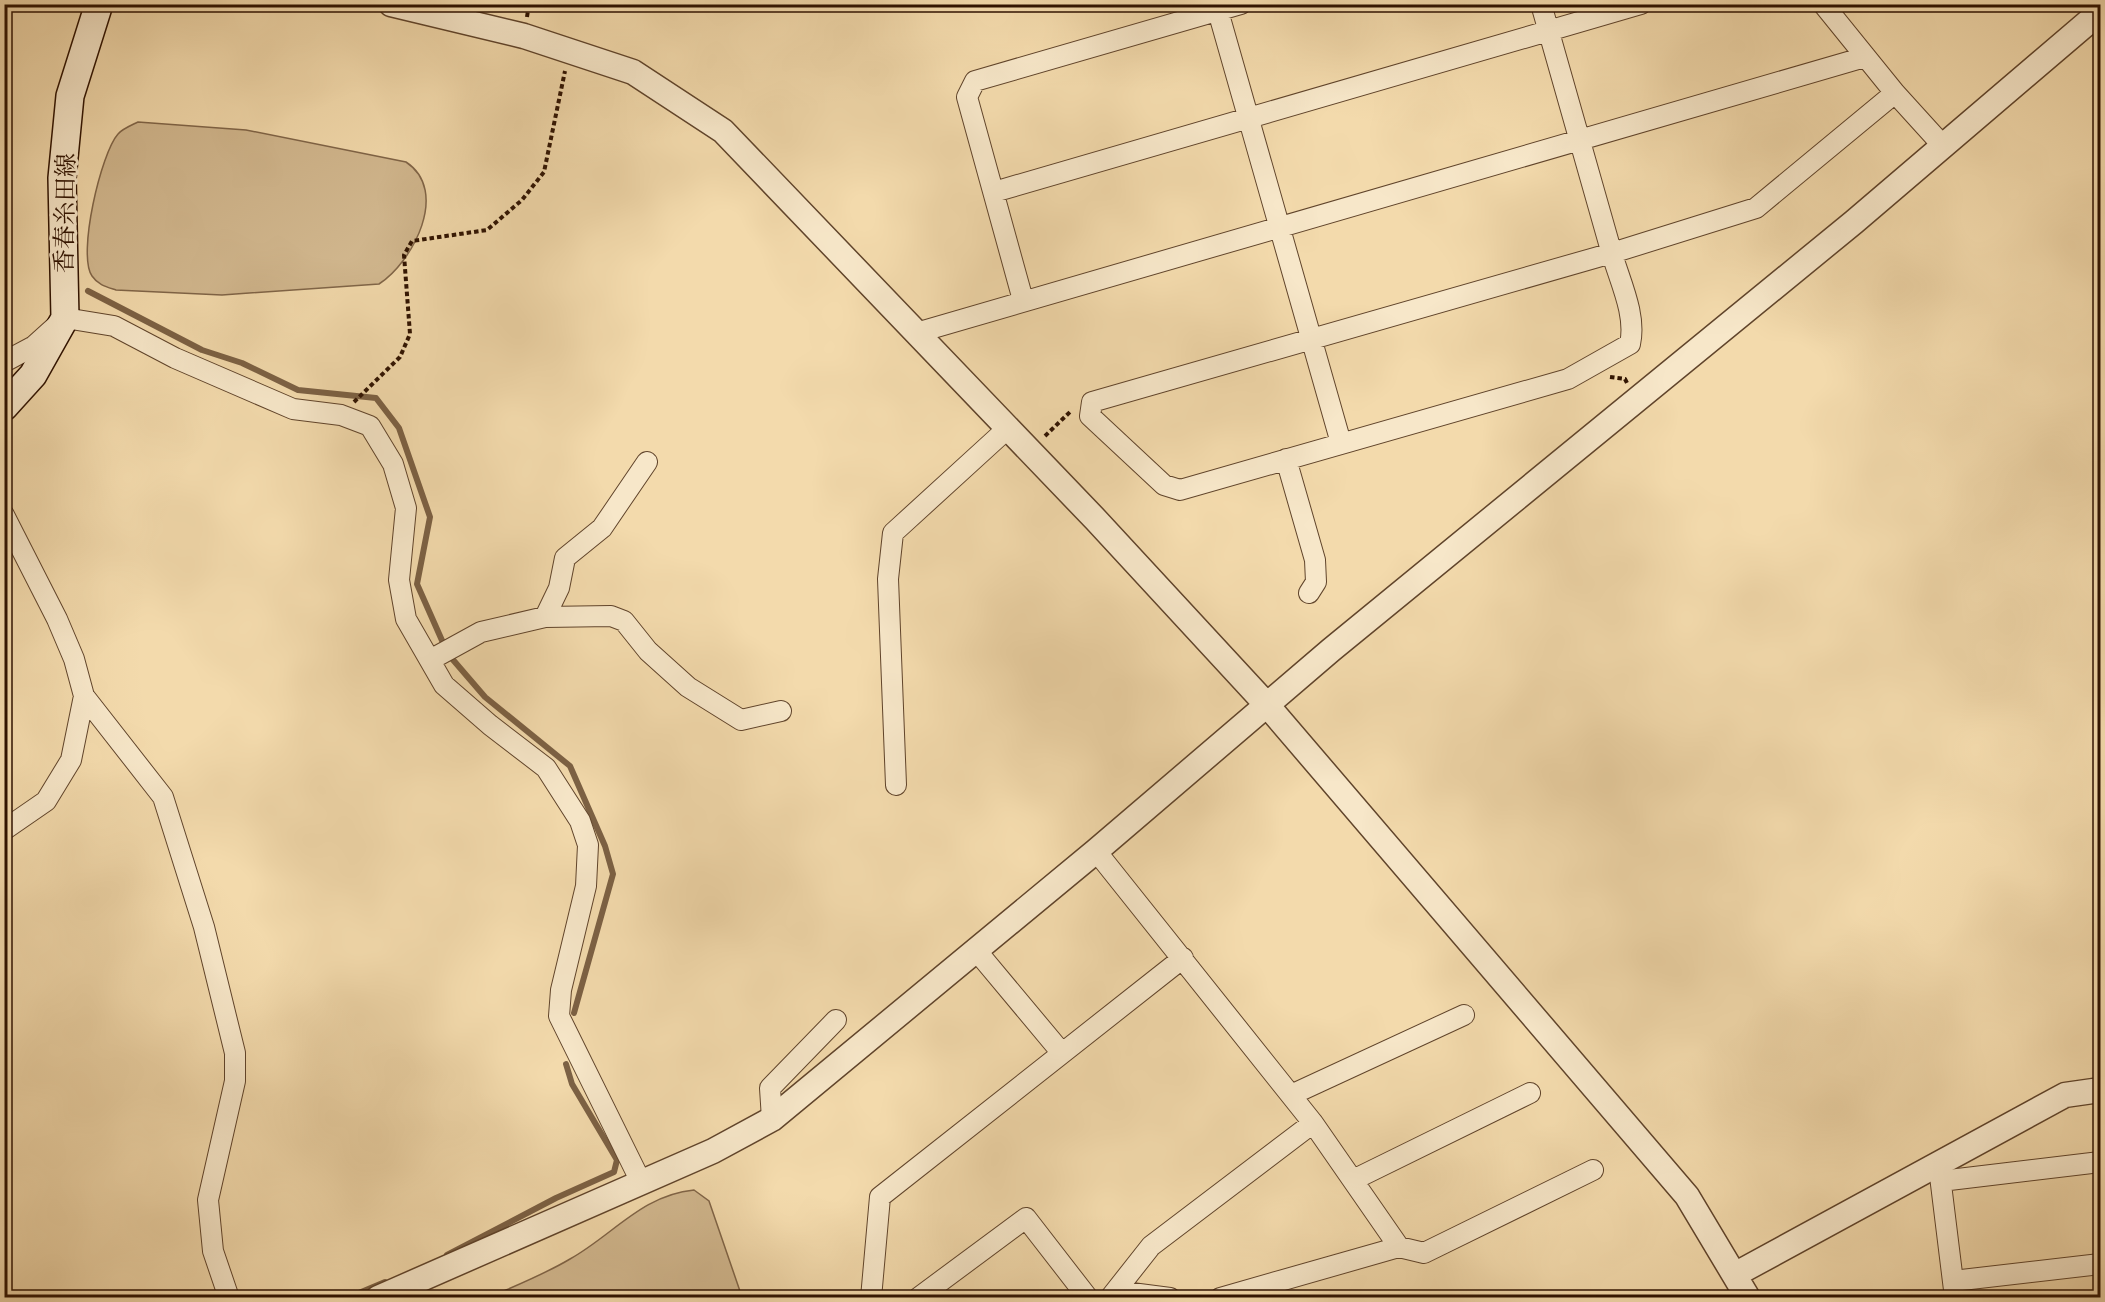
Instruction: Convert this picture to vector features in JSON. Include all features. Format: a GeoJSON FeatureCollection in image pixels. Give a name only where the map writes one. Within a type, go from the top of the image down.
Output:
{"type":"FeatureCollection","features":[{"type":"Feature","properties":{"kind":"main road","name":"香春糸田線"},"geometry":{"type":"LineString","coordinates":[[65,318],[62,178],[70,96],[99,4]]}},
{"type":"Feature","properties":{"kind":"main road"},"geometry":{"type":"LineString","coordinates":[[4,407],[33,375],[65,318]]}},
{"type":"Feature","properties":{"kind":"street"},"geometry":{"type":"LineString","coordinates":[[391,4],[524,36],[633,72],[723,131],[1029,450],[1267,705],[1687,1196],[1736,1274],[1748,1298]]}},
{"type":"Feature","properties":{"kind":"street"},"geometry":{"type":"LineString","coordinates":[[1023,300],[967,97],[975,81],[1241,4]]}},
{"type":"Feature","properties":{"kind":"street"},"geometry":{"type":"LineString","coordinates":[[1540,4],[1580,140],[1612,253],[1634,328],[1630,344],[1568,379],[1180,490],[1164,485],[1090,416],[1092,402],[1311,337],[1612,253],[1756,208],[1895,93]]}},
{"type":"Feature","properties":{"kind":"street"},"geometry":{"type":"LineString","coordinates":[[994,192],[1641,4]]}},
{"type":"Feature","properties":{"kind":"street"},"geometry":{"type":"LineString","coordinates":[[1823,4],[1895,93],[1944,147]]}},
{"type":"Feature","properties":{"kind":"street"},"geometry":{"type":"LineString","coordinates":[[1218,11],[1341,443]]}},
{"type":"Feature","properties":{"kind":"street"},"geometry":{"type":"LineString","coordinates":[[378,1298],[713,1151],[772,1119],[1096,851],[1267,705],[1944,147],[2100,12]]}},
{"type":"Feature","properties":{"kind":"street"},"geometry":{"type":"LineString","coordinates":[[916,333],[1023,300],[1866,57]]}},
{"type":"Feature","properties":{"kind":"street"},"geometry":{"type":"LineString","coordinates":[[4,362],[34,346],[65,318],[114,326],[176,358],[293,409],[341,415],[370,426],[393,464],[406,508],[399,580],[406,619],[444,685],[490,725],[546,768],[580,821],[588,845],[586,886],[561,990],[559,1016],[641,1182]]}},
{"type":"Feature","properties":{"kind":"street"},"geometry":{"type":"LineString","coordinates":[[896,785],[888,579],[893,533],[1008,429]]}},
{"type":"Feature","properties":{"kind":"street"},"geometry":{"type":"LineString","coordinates":[[1286,459],[1315,560],[1316,582],[1309,593]]}},
{"type":"Feature","properties":{"kind":"street"},"geometry":{"type":"LineString","coordinates":[[545,616],[559,588],[565,558],[602,528],[647,462]]}},
{"type":"Feature","properties":{"kind":"street"},"geometry":{"type":"LineString","coordinates":[[4,515],[57,619],[74,659],[84,696],[163,797],[204,927],[235,1053],[235,1081],[208,1200],[213,1251],[229,1298]]}},
{"type":"Feature","properties":{"kind":"street"},"geometry":{"type":"LineString","coordinates":[[430,660],[481,632],[545,616],[611,615],[624,621],[648,651],[688,687],[741,720],[782,711]]}},
{"type":"Feature","properties":{"kind":"street"},"geometry":{"type":"LineString","coordinates":[[4,830],[45,801],[71,760],[84,696]]}},
{"type":"Feature","properties":{"kind":"street"},"geometry":{"type":"LineString","coordinates":[[1096,851],[1313,1123],[1399,1247]]}},
{"type":"Feature","properties":{"kind":"street"},"geometry":{"type":"LineString","coordinates":[[975,949],[1061,1052]]}},
{"type":"Feature","properties":{"kind":"street"},"geometry":{"type":"LineString","coordinates":[[872,1298],[880,1197],[1183,958]]}},
{"type":"Feature","properties":{"kind":"street"},"geometry":{"type":"LineString","coordinates":[[1291,1095],[1464,1015]]}},
{"type":"Feature","properties":{"kind":"street"},"geometry":{"type":"LineString","coordinates":[[772,1119],[770,1088],[836,1020]]}},
{"type":"Feature","properties":{"kind":"street"},"geometry":{"type":"LineString","coordinates":[[1736,1274],[1940,1172],[2065,1095],[2100,1090]]}},
{"type":"Feature","properties":{"kind":"street"},"geometry":{"type":"LineString","coordinates":[[1353,1180],[1530,1093]]}},
{"type":"Feature","properties":{"kind":"street"},"geometry":{"type":"LineString","coordinates":[[1113,1294],[1151,1246],[1313,1123]]}},
{"type":"Feature","properties":{"kind":"street"},"geometry":{"type":"LineString","coordinates":[[1940,1172],[2100,1162]]}},
{"type":"Feature","properties":{"kind":"street"},"geometry":{"type":"LineString","coordinates":[[1220,1298],[1399,1247],[1424,1253],[1593,1170]]}},
{"type":"Feature","properties":{"kind":"street"},"geometry":{"type":"LineString","coordinates":[[1940,1172],[1954,1289],[2100,1264]]}},
{"type":"Feature","properties":{"kind":"street"},"geometry":{"type":"LineString","coordinates":[[918,1298],[1026,1218],[1088,1298]]}},
{"type":"Feature","properties":{"kind":"street"},"geometry":{"type":"LineString","coordinates":[[1113,1294],[1170,1298]]}},
{"type":"Feature","properties":{"kind":"path"},"geometry":{"type":"LineString","coordinates":[[341,415],[400,357],[410,334],[404,255],[412,241],[487,230],[522,200],[544,172],[570,50]]}},
{"type":"Feature","properties":{"kind":"path"},"geometry":{"type":"LineString","coordinates":[[1581,372],[1625,379],[1635,400]]}},
{"type":"Feature","properties":{"kind":"path"},"geometry":{"type":"LineString","coordinates":[[1029,450],[1072,409],[1092,402]]}},
{"type":"Feature","properties":{"kind":"shaded area"},"geometry":{"type":"Polygon","coordinates":[[[138,122],[246,130],[406,162],[419,175],[425,190],[426,208],[422,226],[404,260],[379,284],[222,295],[116,290],[106,287],[94,279],[88,265],[87,248],[93,204],[111,145],[120,132],[138,122]]]}},
{"type":"Feature","properties":{"kind":"shaded area"},"geometry":{"type":"Polygon","coordinates":[[[694,1190],[709,1201],[742,1297],[490,1297],[570,1259],[643,1208],[676,1193],[694,1190]]]}},
{"type":"Feature","properties":{"kind":"waterway"},"geometry":{"type":"LineString","coordinates":[[88,291],[202,350],[242,363],[298,390],[376,398],[399,428],[430,517],[417,584],[448,654],[485,697],[570,766],[605,846],[613,874],[574,1013]]}},
{"type":"Feature","properties":{"kind":"waterway"},"geometry":{"type":"LineString","coordinates":[[447,1255],[556,1198],[614,1172],[617,1160],[572,1084],[566,1064]]}},
{"type":"Feature","properties":{"kind":"waterway"},"geometry":{"type":"LineString","coordinates":[[347,1298],[385,1282]]}}]}
